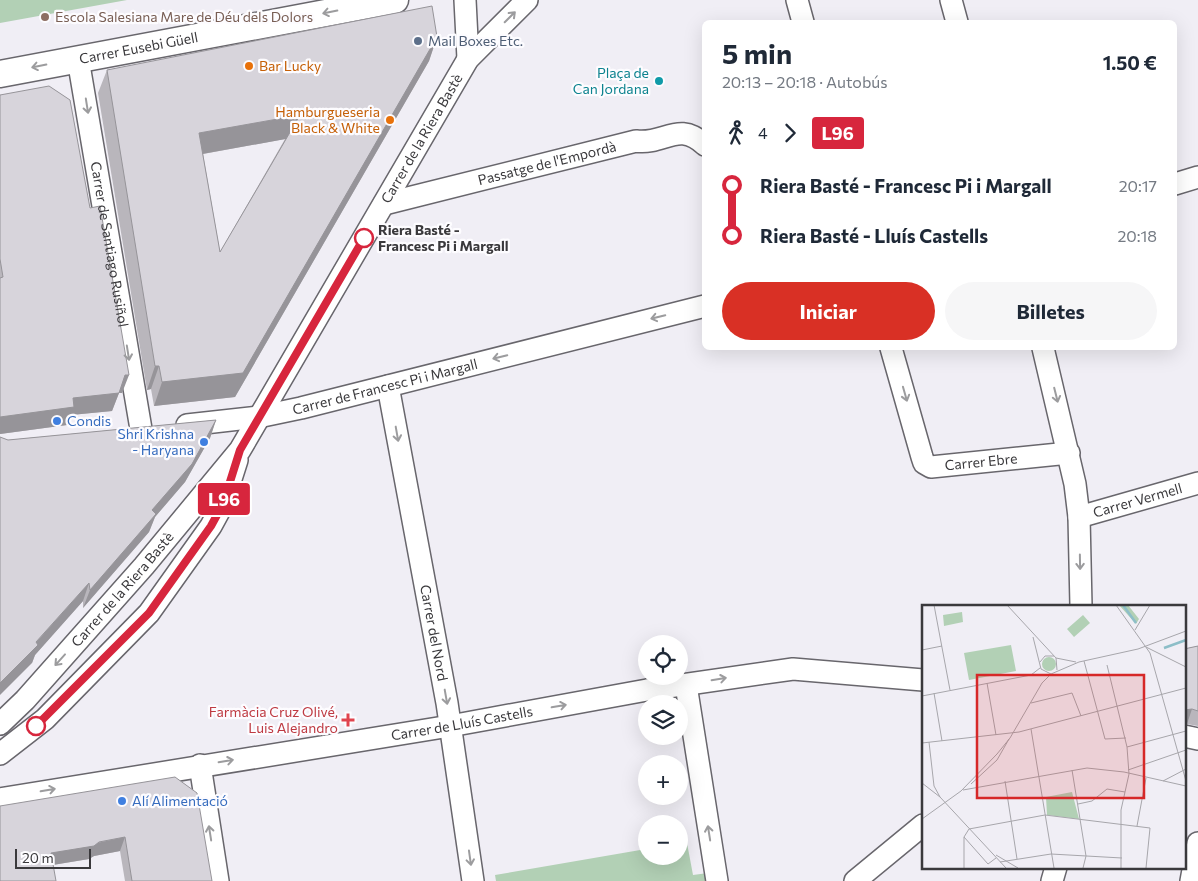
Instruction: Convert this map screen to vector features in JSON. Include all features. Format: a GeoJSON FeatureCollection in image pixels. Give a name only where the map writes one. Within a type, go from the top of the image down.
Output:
{"type":"FeatureCollection","features":[{"type":"Feature","properties":{"kind":"street","name":"Carrer Eusebi Güell"},"geometry":{"type":"LineString","coordinates":[[0,74],[395,0]]}},
{"type":"Feature","properties":{"kind":"street","name":"Carrer de la Riera Bastè"},"geometry":{"type":"LineString","coordinates":[[465,0],[468,59]]}},
{"type":"Feature","properties":{"kind":"street","name":"Carrer de la Riera Bastè"},"geometry":{"type":"LineString","coordinates":[[0,724],[25,700],[144,566],[240,450],[468,59],[527,0]]}},
{"type":"Feature","properties":{"kind":"street"},"geometry":{"type":"LineString","coordinates":[[797,0],[802,20]]}},
{"type":"Feature","properties":{"kind":"street"},"geometry":{"type":"LineString","coordinates":[[952,0],[957,20]]}},
{"type":"Feature","properties":{"kind":"street","name":"Carrer de Santiago Rusiñol"},"geometry":{"type":"LineString","coordinates":[[78,58],[148,429]]}},
{"type":"Feature","properties":{"kind":"street","name":"Passatge de l'Empordà"},"geometry":{"type":"LineString","coordinates":[[384,204],[636,141],[647,143],[684,132],[698,138],[702,142]]}},
{"type":"Feature","properties":{"kind":"street"},"geometry":{"type":"LineString","coordinates":[[1177,183],[1198,177]]}},
{"type":"Feature","properties":{"kind":"street","name":"Carrer de Francesc Pi i Margall"},"geometry":{"type":"LineString","coordinates":[[148,429],[258,417],[702,307]]}},
{"type":"Feature","properties":{"kind":"street","name":"Carrer Ebre"},"geometry":{"type":"LineString","coordinates":[[893,350],[924,463],[931,467],[1069,453]]}},
{"type":"Feature","properties":{"kind":"street"},"geometry":{"type":"LineString","coordinates":[[1043,350],[1069,453],[1079,517],[1081,605]]}},
{"type":"Feature","properties":{"kind":"street","name":"Carrer del Nord"},"geometry":{"type":"LineString","coordinates":[[388,386],[450,726],[473,881]]}},
{"type":"Feature","properties":{"kind":"street","name":"Carrer de la Riera Bastè"},"geometry":{"type":"LineString","coordinates":[[0,754],[45,719],[149,613],[211,526],[223,504],[240,450]]}},
{"type":"Feature","properties":{"kind":"street","name":"Carrer Vermell"},"geometry":{"type":"LineString","coordinates":[[1079,517],[1198,484]]}},
{"type":"Feature","properties":{"kind":"street","name":"Carrer de Lluís Castells"},"geometry":{"type":"LineString","coordinates":[[688,685],[793,669],[922,680]]}},
{"type":"Feature","properties":{"kind":"street"},"geometry":{"type":"LineString","coordinates":[[686,685],[717,881]]}},
{"type":"Feature","properties":{"kind":"street","name":"Carrer de Lluís Castells"},"geometry":{"type":"LineString","coordinates":[[0,799],[200,765],[450,726],[686,685]]}},
{"type":"Feature","properties":{"kind":"street"},"geometry":{"type":"LineString","coordinates":[[200,765],[218,881]]}},
{"type":"Feature","properties":{"kind":"street"},"geometry":{"type":"LineString","coordinates":[[855,881],[922,826]]}},
{"type":"Feature","properties":{"kind":"street"},"geometry":{"type":"LineString","coordinates":[[1191,881],[1198,843]]}},
{"type":"Feature","properties":{"kind":"street"},"geometry":{"type":"LineString","coordinates":[[1052,881],[1056,868]]}},
{"type":"Feature","properties":{"kind":"green space"},"geometry":{"type":"Polygon","coordinates":[[[0,0],[127,0],[0,23],[0,0]]]}},
{"type":"Feature","properties":{"kind":"green space"},"geometry":{"type":"Polygon","coordinates":[[[688,848],[693,875],[708,873],[709,881],[496,881],[495,875],[638,850],[638,865],[688,865],[688,848]]]}},
{"type":"Feature","properties":{"kind":"building"},"geometry":{"type":"Polygon","coordinates":[[[432,6],[437,37],[243,373],[162,382],[159,366],[155,366],[107,70],[432,6]],[[300,115],[199,133],[220,252],[300,115]]]}},
{"type":"Feature","properties":{"kind":"building"},"geometry":{"type":"Polygon","coordinates":[[[49,86],[70,100],[90,208],[100,206],[129,375],[125,375],[119,393],[73,398],[74,407],[0,417],[0,278],[3,277],[0,259],[0,95],[49,86]]]}},
{"type":"Feature","properties":{"kind":"building"},"geometry":{"type":"Polygon","coordinates":[[[216,420],[192,464],[152,510],[156,514],[90,590],[89,583],[36,642],[38,645],[0,683],[0,437],[8,440],[216,420]]]}},
{"type":"Feature","properties":{"kind":"building"},"geometry":{"type":"Polygon","coordinates":[[[1198,646],[1198,711],[1186,710],[1186,649],[1198,646]]]}},
{"type":"Feature","properties":{"kind":"building"},"geometry":{"type":"Polygon","coordinates":[[[175,777],[197,793],[212,881],[132,881],[125,837],[99,842],[94,846],[51,853],[56,881],[0,881],[0,806],[175,777]]]}},
{"type":"Feature","properties":{"kind":"bus line","name":"L96"},"geometry":{"type":"LineString","coordinates":[[36,726],[149,613],[211,526],[223,504],[240,450],[364,238]]}},
{"type":"Feature","properties":{"kind":"place","name":"Escola Salesiana Mare de Déu dels Dolors"},"geometry":{"type":"Point","coordinates":[45,17]}},
{"type":"Feature","properties":{"kind":"place","name":"Mail Boxes Etc."},"geometry":{"type":"Point","coordinates":[418,41]}},
{"type":"Feature","properties":{"kind":"place","name":"Bar Lucky"},"geometry":{"type":"Point","coordinates":[249,66]}},
{"type":"Feature","properties":{"kind":"place","name":"Plaça de Can Jordana"},"geometry":{"type":"Point","coordinates":[659,81]}},
{"type":"Feature","properties":{"kind":"place","name":"Hamburgueseria Black & White"},"geometry":{"type":"Point","coordinates":[390,120]}},
{"type":"Feature","properties":{"kind":"place","name":"Riera Basté - Francesc Pi i Margall"},"geometry":{"type":"Point","coordinates":[364,238]}},
{"type":"Feature","properties":{"kind":"place","name":"Condis"},"geometry":{"type":"Point","coordinates":[57,421]}},
{"type":"Feature","properties":{"kind":"place","name":"Shri Krishna - Haryana"},"geometry":{"type":"Point","coordinates":[204,442]}},
{"type":"Feature","properties":{"kind":"place","name":"Farmàcia Cruz Olivé, Luis Alejandro"},"geometry":{"type":"Point","coordinates":[348,720]}},
{"type":"Feature","properties":{"kind":"place","name":"Alí Alimentació"},"geometry":{"type":"Point","coordinates":[122,801]}}]}
